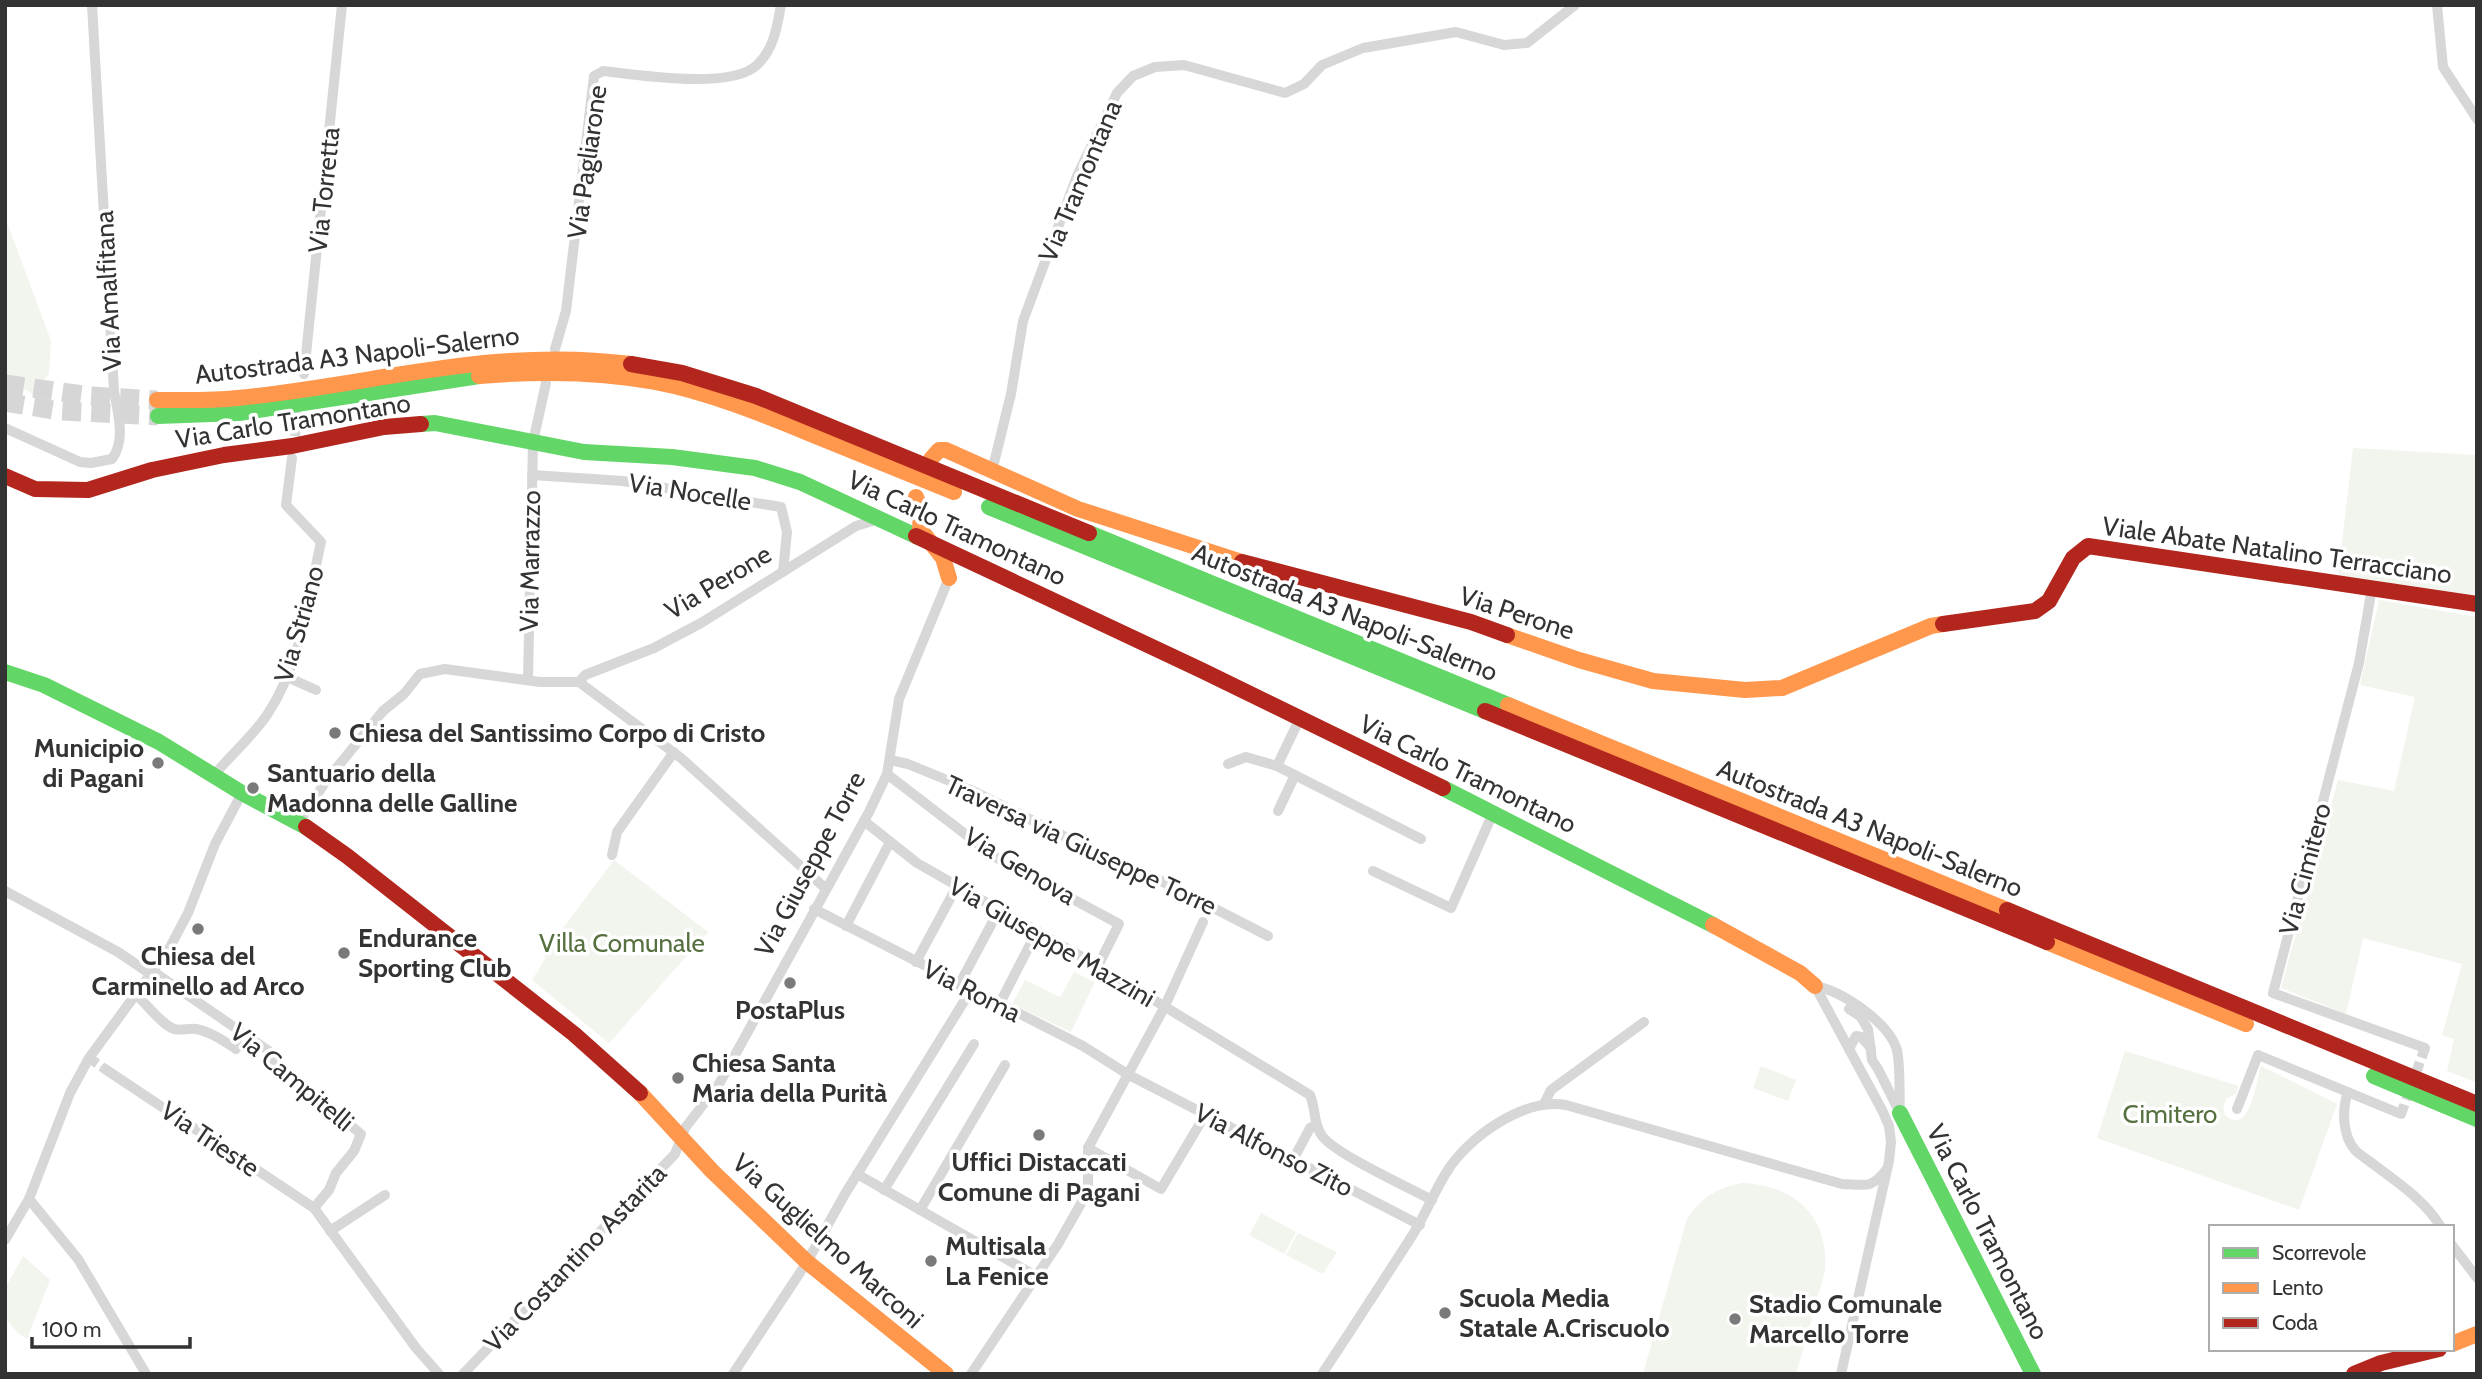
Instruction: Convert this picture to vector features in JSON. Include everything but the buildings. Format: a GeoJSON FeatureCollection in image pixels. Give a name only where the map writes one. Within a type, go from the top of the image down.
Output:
{"type":"FeatureCollection","features":[{"type":"Feature","properties":{"kind":"main road","name":"Autostrada A3 Napoli-Salerno"},"geometry":{"type":"LineString","coordinates":[[2477,1104],[859,438],[706,379],[627,363],[522,359],[429,367],[158,408],[186,417],[237,412],[435,381],[552,372],[654,382],[698,392],[878,461],[2477,1119]]}},
{"type":"Feature","properties":{"kind":"main road","name":"Via Carlo Tramontano"},"geometry":{"type":"LineString","coordinates":[[5,476],[35,489],[88,490],[152,470],[211,457],[292,446],[384,427],[435,423],[583,452],[672,457],[755,468],[800,482],[1300,718],[1758,948],[1800,973],[1815,986]]}},
{"type":"Feature","properties":{"kind":"main road","name":"Via Perone"},"geometry":{"type":"LineString","coordinates":[[931,459],[939,450],[946,450],[1079,509],[1218,556],[1471,622],[1579,660],[1653,681],[1707,688],[1782,688],[1931,626],[2035,611],[2049,601],[2073,558]]}},
{"type":"Feature","properties":{"kind":"main road"},"geometry":{"type":"LineString","coordinates":[[904,530],[916,499],[921,511],[920,529],[943,558],[949,578],[965,567],[983,567]]}},
{"type":"Feature","properties":{"kind":"main road","name":"Viale Abate Natalino Terracciano"},"geometry":{"type":"LineString","coordinates":[[2073,558],[2088,546],[2106,547],[2477,604]]}},
{"type":"Feature","properties":{"kind":"main road","name":"Via Giuseppe Torre"},"geometry":{"type":"LineString","coordinates":[[949,578],[959,556]]}},
{"type":"Feature","properties":{"kind":"main road","name":"Via Guglielmo Marconi"},"geometry":{"type":"LineString","coordinates":[[5,672],[44,685],[159,742],[242,793],[299,822],[347,856],[574,1034],[628,1080],[659,1111],[682,1140],[807,1262],[894,1335],[946,1374]]}},
{"type":"Feature","properties":{"kind":"main road","name":"Via Carlo Tramontano"},"geometry":{"type":"LineString","coordinates":[[1900,1113],[2033,1374]]}},
{"type":"Feature","properties":{"kind":"main road"},"geometry":{"type":"LineString","coordinates":[[2454,1343],[2477,1334]]}},
{"type":"Feature","properties":{"kind":"main road"},"geometry":{"type":"LineString","coordinates":[[2354,1374],[2381,1363],[2431,1351]]}},
{"type":"Feature","properties":{"kind":"street","name":"Via Amalfitana"},"geometry":{"type":"LineString","coordinates":[[5,428],[80,462],[112,459],[119,450],[92,5]]}},
{"type":"Feature","properties":{"kind":"street","name":"Via Torretta"},"geometry":{"type":"LineString","coordinates":[[304,374],[342,5]]}},
{"type":"Feature","properties":{"kind":"street","name":"Via Pagliarone"},"geometry":{"type":"LineString","coordinates":[[555,349],[566,311],[594,76],[603,71],[691,80],[741,75],[757,65],[774,42],[781,5]]}},
{"type":"Feature","properties":{"kind":"street","name":"Via Tramontana"},"geometry":{"type":"LineString","coordinates":[[992,471],[1011,394],[1023,321],[1077,176],[1117,93],[1133,76],[1155,67],[1184,65],[1285,93],[1304,84],[1322,65],[1363,48],[1456,32],[1504,45],[1527,43],[1575,5]]}},
{"type":"Feature","properties":{"kind":"street"},"geometry":{"type":"LineString","coordinates":[[2437,5],[2443,67],[2477,119]]}},
{"type":"Feature","properties":{"kind":"street"},"geometry":{"type":"LineString","coordinates":[[533,442],[546,383]]}},
{"type":"Feature","properties":{"kind":"street","name":"Via Marrazzo"},"geometry":{"type":"LineString","coordinates":[[528,680],[533,442]]}},
{"type":"Feature","properties":{"kind":"street","name":"Via Striano"},"geometry":{"type":"LineString","coordinates":[[213,776],[268,714],[287,677],[300,637],[321,542],[286,505],[292,458]]}},
{"type":"Feature","properties":{"kind":"street","name":"Via Nocelle"},"geometry":{"type":"LineString","coordinates":[[532,475],[623,481],[781,507],[787,532],[783,572]]}},
{"type":"Feature","properties":{"kind":"street","name":"Via Perone"},"geometry":{"type":"LineString","coordinates":[[579,682],[585,675],[654,648],[690,629],[856,526],[880,519]]}},
{"type":"Feature","properties":{"kind":"street","name":"Via Giuseppe Torre"},"geometry":{"type":"LineString","coordinates":[[682,1140],[690,1120],[719,1084],[864,821],[887,774],[892,728],[899,699],[949,578]]}},
{"type":"Feature","properties":{"kind":"street","name":"Via Cimitero"},"geometry":{"type":"LineString","coordinates":[[2371,588],[2359,663],[2273,993],[2425,1048]]}},
{"type":"Feature","properties":{"kind":"street"},"geometry":{"type":"LineString","coordinates":[[299,822],[326,781],[383,711],[404,694],[421,674],[445,669],[528,680],[579,682],[681,759],[825,888]]}},
{"type":"Feature","properties":{"kind":"street"},"geometry":{"type":"LineString","coordinates":[[287,677],[316,691]]}},
{"type":"Feature","properties":{"kind":"street"},"geometry":{"type":"LineString","coordinates":[[1277,766],[1300,718]]}},
{"type":"Feature","properties":{"kind":"street"},"geometry":{"type":"LineString","coordinates":[[1228,764],[1246,757],[1277,766],[1421,839]]}},
{"type":"Feature","properties":{"kind":"street"},"geometry":{"type":"LineString","coordinates":[[612,855],[617,832],[681,759]]}},
{"type":"Feature","properties":{"kind":"street","name":"Traversa via Giuseppe Torre"},"geometry":{"type":"LineString","coordinates":[[890,760],[908,764],[971,790],[1132,870],[1161,881],[1268,936]]}},
{"type":"Feature","properties":{"kind":"street","name":"Via Genova"},"geometry":{"type":"LineString","coordinates":[[887,774],[995,857],[1119,924],[1098,966]]}},
{"type":"Feature","properties":{"kind":"street"},"geometry":{"type":"LineString","coordinates":[[1278,811],[1295,775]]}},
{"type":"Feature","properties":{"kind":"street"},"geometry":{"type":"LineString","coordinates":[[5,1240],[29,1199],[70,1093],[89,1058],[153,973],[188,913],[215,844],[242,793]]}},
{"type":"Feature","properties":{"kind":"street"},"geometry":{"type":"LineString","coordinates":[[1373,871],[1451,908],[1493,813]]}},
{"type":"Feature","properties":{"kind":"street","name":"Via Giuseppe Mazzini"},"geometry":{"type":"LineString","coordinates":[[864,821],[916,863],[1098,966],[1164,1008],[1203,922]]}},
{"type":"Feature","properties":{"kind":"street"},"geometry":{"type":"LineString","coordinates":[[846,926],[890,842]]}},
{"type":"Feature","properties":{"kind":"street"},"geometry":{"type":"LineString","coordinates":[[916,962],[957,886]]}},
{"type":"Feature","properties":{"kind":"street","name":"Via Campitelli"},"geometry":{"type":"LineString","coordinates":[[5,891],[153,973],[269,1051],[273,1062],[361,1134],[354,1151],[314,1208]]}},
{"type":"Feature","properties":{"kind":"street","name":"Via Roma"},"geometry":{"type":"LineString","coordinates":[[814,909],[1083,1046],[1129,1075]]}},
{"type":"Feature","properties":{"kind":"street"},"geometry":{"type":"LineString","coordinates":[[959,985],[999,910]]}},
{"type":"Feature","properties":{"kind":"street"},"geometry":{"type":"LineString","coordinates":[[999,1005],[1037,931]]}},
{"type":"Feature","properties":{"kind":"street"},"geometry":{"type":"LineString","coordinates":[[1815,986],[1889,1126],[1891,1142],[1841,1374]]}},
{"type":"Feature","properties":{"kind":"street","name":"Via Carlo Tramontano"},"geometry":{"type":"LineString","coordinates":[[1815,986],[1829,989],[1865,1012],[1880,1023],[1896,1045],[1900,1113]]}},
{"type":"Feature","properties":{"kind":"street","name":"Via Carlo Tramontano"},"geometry":{"type":"LineString","coordinates":[[1815,986],[1860,1016],[1868,1029],[1871,1060],[1900,1113]]}},
{"type":"Feature","properties":{"kind":"street"},"geometry":{"type":"LineString","coordinates":[[733,1374],[807,1262],[971,990]]}},
{"type":"Feature","properties":{"kind":"street"},"geometry":{"type":"LineString","coordinates":[[136,995],[174,1029],[193,1028],[206,1032],[236,1049],[246,1036]]}},
{"type":"Feature","properties":{"kind":"street"},"geometry":{"type":"LineString","coordinates":[[971,1374],[1059,1242],[1088,1191],[1088,1149],[1164,1008],[1310,1095],[1314,1104],[1316,1125],[1323,1138],[1339,1151],[1432,1200]]}},
{"type":"Feature","properties":{"kind":"street"},"geometry":{"type":"LineString","coordinates":[[1545,1104],[1551,1090],[1644,1022]]}},
{"type":"Feature","properties":{"kind":"street"},"geometry":{"type":"LineString","coordinates":[[1849,1049],[1856,1036],[1861,1037],[1871,1049],[1878,1039],[1887,1038],[1892,1041]]}},
{"type":"Feature","properties":{"kind":"street"},"geometry":{"type":"LineString","coordinates":[[884,1190],[974,1044]]}},
{"type":"Feature","properties":{"kind":"street"},"geometry":{"type":"LineString","coordinates":[[2237,1109],[2258,1055],[2401,1114]]}},
{"type":"Feature","properties":{"kind":"street"},"geometry":{"type":"LineString","coordinates":[[1878,1069],[1893,1066],[1897,1056]]}},
{"type":"Feature","properties":{"kind":"street"},"geometry":{"type":"LineString","coordinates":[[920,1210],[1006,1065]]}},
{"type":"Feature","properties":{"kind":"street","name":"Via Trieste"},"geometry":{"type":"LineString","coordinates":[[105,1069],[314,1208],[416,1348],[439,1374]]}},
{"type":"Feature","properties":{"kind":"street","name":"Via Alfonso Zito"},"geometry":{"type":"LineString","coordinates":[[1129,1075],[1420,1224]]}},
{"type":"Feature","properties":{"kind":"street"},"geometry":{"type":"LineString","coordinates":[[2348,1092],[2343,1109],[2348,1140],[2355,1150],[2402,1185],[2433,1213],[2440,1225]]}},
{"type":"Feature","properties":{"kind":"street"},"geometry":{"type":"LineString","coordinates":[[1322,1374],[1420,1224],[1446,1172],[1468,1147],[1497,1124],[1531,1106],[1566,1105],[1773,1159],[1842,1184],[1876,1183],[1887,1169]]}},
{"type":"Feature","properties":{"kind":"street"},"geometry":{"type":"LineString","coordinates":[[1088,1149],[1161,1189],[1205,1115]]}},
{"type":"Feature","properties":{"kind":"street"},"geometry":{"type":"LineString","coordinates":[[1293,1160],[1310,1128],[1316,1125]]}},
{"type":"Feature","properties":{"kind":"street","name":"Via Costantino Astarita"},"geometry":{"type":"LineString","coordinates":[[463,1374],[675,1154],[682,1140]]}},
{"type":"Feature","properties":{"kind":"street"},"geometry":{"type":"LineString","coordinates":[[858,1174],[1036,1276]]}},
{"type":"Feature","properties":{"kind":"street"},"geometry":{"type":"LineString","coordinates":[[330,1231],[385,1195]]}},
{"type":"Feature","properties":{"kind":"street"},"geometry":{"type":"LineString","coordinates":[[29,1199],[78,1259],[146,1374]]}},
{"type":"Feature","properties":{"kind":"street"},"geometry":{"type":"LineString","coordinates":[[2454,1248],[2477,1278]]}},
{"type":"Feature","properties":{"kind":"green space"},"geometry":{"type":"Polygon","coordinates":[[[5,217],[51,341],[49,374],[33,394],[5,378],[5,217]]]}},
{"type":"Feature","properties":{"kind":"green space"},"geometry":{"type":"Polygon","coordinates":[[[2353,448],[2477,455],[2477,599],[2338,577],[2353,448]]]}},
{"type":"Feature","properties":{"kind":"green space"},"geometry":{"type":"Polygon","coordinates":[[[2379,600],[2477,617],[2477,1083],[2447,1071],[2454,1039],[2442,1035],[2462,964],[2363,938],[2346,1014],[2281,988],[2338,780],[2394,791],[2415,697],[2360,685],[2379,600]]]}},
{"type":"Feature","properties":{"kind":"green space","name":"Villa Comunale"},"geometry":{"type":"Polygon","coordinates":[[[614,860],[708,932],[609,1043],[532,980],[546,958],[543,955],[614,860]]]}},
{"type":"Feature","properties":{"kind":"green space"},"geometry":{"type":"Polygon","coordinates":[[[1074,972],[1095,982],[1071,1032],[1012,1004],[1025,980],[1060,997],[1074,972]]]}},
{"type":"Feature","properties":{"kind":"green space","name":"Cimitero"},"geometry":{"type":"Polygon","coordinates":[[[2125,1051],[2239,1086],[2236,1094],[2227,1098],[2223,1106],[2225,1115],[2234,1120],[2240,1119],[2250,1105],[2261,1066],[2337,1104],[2299,1210],[2097,1138],[2125,1051]]]}},
{"type":"Feature","properties":{"kind":"green space"},"geometry":{"type":"Polygon","coordinates":[[[1761,1066],[1796,1080],[1788,1101],[1753,1088],[1761,1066]]]}},
{"type":"Feature","properties":{"kind":"green space","name":"Stadio Comunale Marcello Torre"},"geometry":{"type":"Polygon","coordinates":[[[1742,1183],[1760,1185],[1792,1197],[1804,1206],[1821,1233],[1825,1250],[1824,1273],[1796,1374],[1643,1374],[1687,1219],[1698,1205],[1711,1195],[1742,1183]]]}},
{"type":"Feature","properties":{"kind":"green space"},"geometry":{"type":"Polygon","coordinates":[[[1261,1213],[1296,1232],[1284,1254],[1249,1235],[1261,1213]]]}},
{"type":"Feature","properties":{"kind":"green space"},"geometry":{"type":"Polygon","coordinates":[[[1298,1233],[1337,1252],[1323,1274],[1286,1255],[1298,1233]]]}},
{"type":"Feature","properties":{"kind":"green space"},"geometry":{"type":"Polygon","coordinates":[[[23,1256],[50,1280],[27,1339],[5,1318],[5,1289],[23,1256]]]}},
{"type":"Feature","properties":{"kind":"tunnel"},"geometry":{"type":"LineString","coordinates":[[5,384],[90,396],[157,400]]}},
{"type":"Feature","properties":{"kind":"tunnel"},"geometry":{"type":"LineString","coordinates":[[293,451],[300,401]]}},
{"type":"Feature","properties":{"kind":"tunnel"},"geometry":{"type":"LineString","coordinates":[[5,402],[60,411],[158,416]]}},
{"type":"Feature","properties":{"kind":"tunnel"},"geometry":{"type":"LineString","coordinates":[[2401,1114],[2425,1048]]}},
{"type":"Feature","properties":{"kind":"tunnel"},"geometry":{"type":"LineString","coordinates":[[89,1058],[105,1069]]}},
{"type":"Feature","properties":{"kind":"traffic: fast"},"geometry":{"type":"LineString","coordinates":[[158,416],[239,413],[479,376]]}},
{"type":"Feature","properties":{"kind":"traffic: fast"},"geometry":{"type":"LineString","coordinates":[[421,424],[435,423],[584,452],[672,457],[755,468],[800,482],[916,536]]}},
{"type":"Feature","properties":{"kind":"traffic: fast"},"geometry":{"type":"LineString","coordinates":[[989,507],[1485,711]]}},
{"type":"Feature","properties":{"kind":"traffic: fast"},"geometry":{"type":"LineString","coordinates":[[1089,533],[1508,705]]}},
{"type":"Feature","properties":{"kind":"traffic: fast"},"geometry":{"type":"LineString","coordinates":[[5,672],[44,685],[159,742],[242,793],[306,827]]}},
{"type":"Feature","properties":{"kind":"traffic: fast"},"geometry":{"type":"LineString","coordinates":[[1443,788],[1713,925]]}},
{"type":"Feature","properties":{"kind":"traffic: fast"},"geometry":{"type":"LineString","coordinates":[[2374,1076],[2477,1119]]}},
{"type":"Feature","properties":{"kind":"traffic: fast"},"geometry":{"type":"LineString","coordinates":[[1900,1113],[2033,1374]]}},
{"type":"Feature","properties":{"kind":"traffic: slow"},"geometry":{"type":"LineString","coordinates":[[157,400],[237,398],[481,363],[580,360],[631,364]]}},
{"type":"Feature","properties":{"kind":"traffic: slow"},"geometry":{"type":"LineString","coordinates":[[479,376],[523,373],[589,374],[633,378],[674,386],[750,410],[954,492]]}},
{"type":"Feature","properties":{"kind":"traffic: slow"},"geometry":{"type":"LineString","coordinates":[[931,459],[939,450],[946,450],[1078,509],[1242,562]]}},
{"type":"Feature","properties":{"kind":"traffic: slow"},"geometry":{"type":"LineString","coordinates":[[916,497],[921,511],[920,529],[943,558],[949,578]]}},
{"type":"Feature","properties":{"kind":"traffic: slow"},"geometry":{"type":"LineString","coordinates":[[1507,635],[1579,660],[1653,681],[1745,690],[1782,688],[1931,626],[1943,624]]}},
{"type":"Feature","properties":{"kind":"traffic: slow"},"geometry":{"type":"LineString","coordinates":[[1508,705],[2007,910]]}},
{"type":"Feature","properties":{"kind":"traffic: slow"},"geometry":{"type":"LineString","coordinates":[[1713,925],[1800,973],[1815,986]]}},
{"type":"Feature","properties":{"kind":"traffic: slow"},"geometry":{"type":"LineString","coordinates":[[2047,942],[2246,1024]]}},
{"type":"Feature","properties":{"kind":"traffic: slow"},"geometry":{"type":"LineString","coordinates":[[640,1093],[712,1171],[807,1262],[946,1374]]}},
{"type":"Feature","properties":{"kind":"traffic: slow"},"geometry":{"type":"LineString","coordinates":[[2454,1343],[2477,1334]]}},
{"type":"Feature","properties":{"kind":"traffic: jam"},"geometry":{"type":"LineString","coordinates":[[631,364],[682,373],[756,396],[1089,533]]}},
{"type":"Feature","properties":{"kind":"traffic: jam"},"geometry":{"type":"LineString","coordinates":[[5,476],[35,489],[88,490],[152,470],[224,455],[292,446],[384,427],[421,424]]}},
{"type":"Feature","properties":{"kind":"traffic: jam"},"geometry":{"type":"LineString","coordinates":[[916,536],[1443,788]]}},
{"type":"Feature","properties":{"kind":"traffic: jam"},"geometry":{"type":"LineString","coordinates":[[1943,624],[2035,611],[2049,601],[2073,558],[2088,546],[2477,604]]}},
{"type":"Feature","properties":{"kind":"traffic: jam"},"geometry":{"type":"LineString","coordinates":[[1242,562],[1471,622],[1507,635]]}},
{"type":"Feature","properties":{"kind":"traffic: jam"},"geometry":{"type":"LineString","coordinates":[[1485,711],[2047,942]]}},
{"type":"Feature","properties":{"kind":"traffic: jam"},"geometry":{"type":"LineString","coordinates":[[306,827],[347,856],[574,1034],[640,1093]]}},
{"type":"Feature","properties":{"kind":"traffic: jam"},"geometry":{"type":"LineString","coordinates":[[2007,910],[2477,1104]]}},
{"type":"Feature","properties":{"kind":"traffic: jam"},"geometry":{"type":"LineString","coordinates":[[2354,1374],[2381,1363],[2431,1351]]}},
{"type":"Feature","properties":{"kind":"place","name":"Chiesa del Santissimo Corpo di Cristo"},"geometry":{"type":"Point","coordinates":[335,733]}},
{"type":"Feature","properties":{"kind":"place","name":"Municipio di Pagani"},"geometry":{"type":"Point","coordinates":[158,763]}},
{"type":"Feature","properties":{"kind":"place","name":"Santuario della Madonna delle Galline"},"geometry":{"type":"Point","coordinates":[253,788]}},
{"type":"Feature","properties":{"kind":"place","name":"Chiesa del Carminello ad Arco"},"geometry":{"type":"Point","coordinates":[198,929]}},
{"type":"Feature","properties":{"kind":"place","name":"Endurance Sporting Club"},"geometry":{"type":"Point","coordinates":[344,953]}},
{"type":"Feature","properties":{"kind":"place","name":"PostaPlus"},"geometry":{"type":"Point","coordinates":[790,983]}},
{"type":"Feature","properties":{"kind":"place","name":"Chiesa Santa Maria della Purità"},"geometry":{"type":"Point","coordinates":[678,1078]}},
{"type":"Feature","properties":{"kind":"place","name":"Uffici Distaccati Comune di Pagani"},"geometry":{"type":"Point","coordinates":[1039,1135]}},
{"type":"Feature","properties":{"kind":"place","name":"Multisala La Fenice"},"geometry":{"type":"Point","coordinates":[931,1261]}},
{"type":"Feature","properties":{"kind":"place","name":"Scuola Media Statale A.Criscuolo"},"geometry":{"type":"Point","coordinates":[1445,1313]}},
{"type":"Feature","properties":{"kind":"place","name":"Stadio Comunale Marcello Torre"},"geometry":{"type":"Point","coordinates":[1735,1319]}}]}
